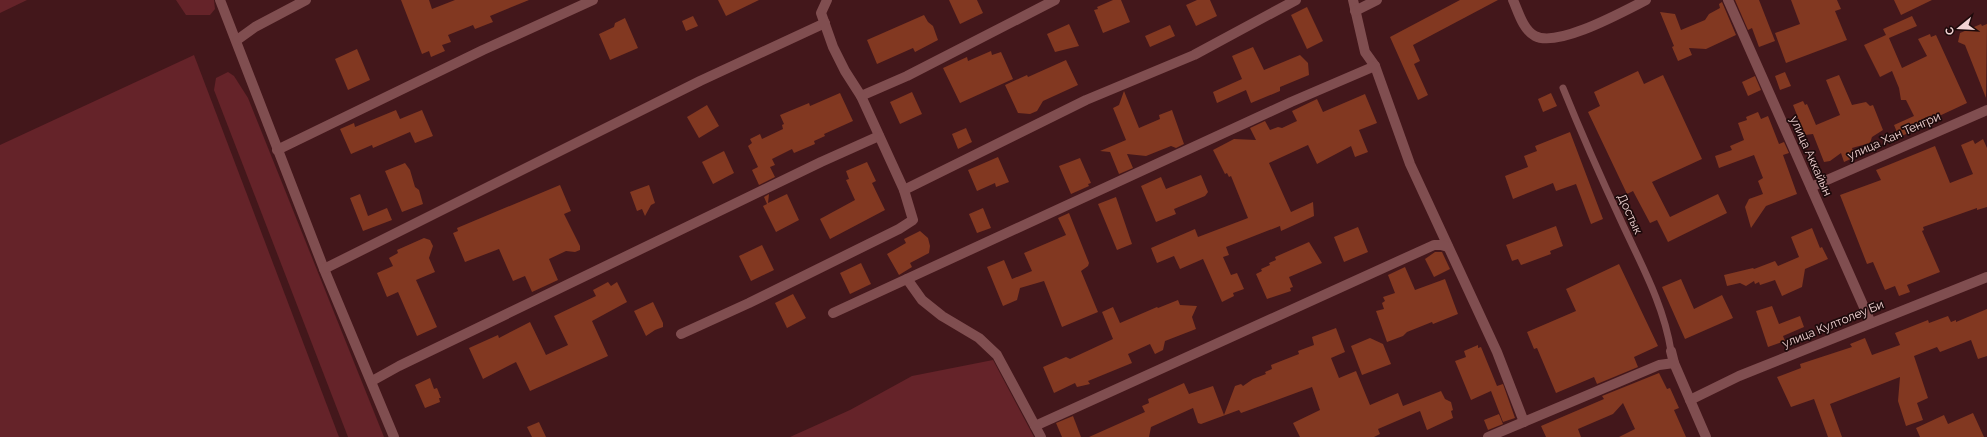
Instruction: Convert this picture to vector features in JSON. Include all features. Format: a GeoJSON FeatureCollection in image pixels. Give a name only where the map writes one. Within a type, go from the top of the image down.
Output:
{"type":"FeatureCollection","features":[{"type":"Feature","properties":{"kind":"street"},"geometry":{"type":"LineString","coordinates":[[220,0],[230,29],[237,40],[277,150],[324,269],[372,381],[394,437]]}},
{"type":"Feature","properties":{"kind":"street"},"geometry":{"type":"LineString","coordinates":[[237,40],[255,27],[306,0]]}},
{"type":"Feature","properties":{"kind":"street"},"geometry":{"type":"LineString","coordinates":[[277,150],[483,50],[593,0]]}},
{"type":"Feature","properties":{"kind":"street"},"geometry":{"type":"LineString","coordinates":[[681,334],[749,304],[899,229],[913,220],[904,190],[861,96],[845,71],[833,47],[821,13],[827,0]]}},
{"type":"Feature","properties":{"kind":"street"},"geometry":{"type":"LineString","coordinates":[[861,96],[907,76],[1055,0]]}},
{"type":"Feature","properties":{"kind":"street"},"geometry":{"type":"LineString","coordinates":[[904,190],[1086,100],[1194,55],[1296,0]]}},
{"type":"Feature","properties":{"kind":"street"},"geometry":{"type":"LineString","coordinates":[[1353,0],[1365,52],[1375,66],[1410,164],[1497,352],[1524,422]]}},
{"type":"Feature","properties":{"kind":"street"},"geometry":{"type":"LineString","coordinates":[[1355,11],[1377,0]]}},
{"type":"Feature","properties":{"kind":"street"},"geometry":{"type":"LineString","coordinates":[[1513,0],[1524,24],[1534,36],[1541,38],[1562,37],[1583,30],[1646,0]]}},
{"type":"Feature","properties":{"kind":"street","name":"улица Аккайын"},"geometry":{"type":"LineString","coordinates":[[1728,0],[1871,323]]}},
{"type":"Feature","properties":{"kind":"street"},"geometry":{"type":"LineString","coordinates":[[324,269],[700,81],[825,23]]}},
{"type":"Feature","properties":{"kind":"street"},"geometry":{"type":"LineString","coordinates":[[833,313],[1290,102],[1375,66]]}},
{"type":"Feature","properties":{"kind":"street","name":"улица Хан Тенгри"},"geometry":{"type":"LineString","coordinates":[[1811,187],[1987,110]]}},
{"type":"Feature","properties":{"kind":"street"},"geometry":{"type":"LineString","coordinates":[[372,381],[399,366],[611,263],[879,136]]}},
{"type":"Feature","properties":{"kind":"street"},"geometry":{"type":"LineString","coordinates":[[1035,426],[1434,245],[1442,244],[1448,247]]}},
{"type":"Feature","properties":{"kind":"street","name":"улица Култолеу Би"},"geometry":{"type":"LineString","coordinates":[[1690,400],[1739,376],[1987,277]]}},
{"type":"Feature","properties":{"kind":"street"},"geometry":{"type":"LineString","coordinates":[[907,279],[922,300],[942,316],[979,338],[998,355],[1041,437]]}},
{"type":"Feature","properties":{"kind":"street"},"geometry":{"type":"LineString","coordinates":[[1671,350],[1674,364],[1706,437]]}},
{"type":"Feature","properties":{"kind":"street"},"geometry":{"type":"LineString","coordinates":[[1488,437],[1659,364],[1674,364]]}},
{"type":"Feature","properties":{"kind":"lane","name":"Достык"},"geometry":{"type":"LineString","coordinates":[[1563,88],[1585,143],[1646,273],[1667,326],[1671,350]]}},
{"type":"Feature","properties":{"kind":"shaded area"},"geometry":{"type":"Polygon","coordinates":[[[0,0],[27,0],[0,13],[0,0]]]}},
{"type":"Feature","properties":{"kind":"shaded area"},"geometry":{"type":"Polygon","coordinates":[[[176,0],[214,0],[215,9],[210,15],[186,15],[176,0]]]}},
{"type":"Feature","properties":{"kind":"shaded area"},"geometry":{"type":"Polygon","coordinates":[[[194,55],[339,437],[0,437],[0,145],[194,55]]]}},
{"type":"Feature","properties":{"kind":"shaded area"},"geometry":{"type":"Polygon","coordinates":[[[228,72],[234,76],[248,98],[384,437],[348,437],[214,90],[216,78],[228,72]]]}},
{"type":"Feature","properties":{"kind":"shaded area"},"geometry":{"type":"Polygon","coordinates":[[[993,360],[1034,437],[790,437],[850,410],[912,376],[993,360]]]}},
{"type":"Feature","properties":{"kind":"building"},"geometry":{"type":"Polygon","coordinates":[[[401,0],[429,0],[432,9],[455,0],[529,0],[490,16],[493,22],[475,29],[473,25],[448,35],[451,42],[442,45],[445,51],[431,57],[429,51],[422,54],[401,0]]]}},
{"type":"Feature","properties":{"kind":"building"},"geometry":{"type":"Polygon","coordinates":[[[718,0],[759,0],[726,16],[718,0]]]}},
{"type":"Feature","properties":{"kind":"building"},"geometry":{"type":"Polygon","coordinates":[[[949,0],[977,0],[983,13],[960,24],[949,0]]]}},
{"type":"Feature","properties":{"kind":"building"},"geometry":{"type":"Polygon","coordinates":[[[1113,0],[1121,0],[1130,22],[1103,33],[1094,10],[1098,9],[1097,7],[1113,0]]]}},
{"type":"Feature","properties":{"kind":"building"},"geometry":{"type":"Polygon","coordinates":[[[1197,0],[1210,0],[1217,16],[1196,26],[1186,5],[1197,0]]]}},
{"type":"Feature","properties":{"kind":"building"},"geometry":{"type":"Polygon","coordinates":[[[1460,0],[1498,0],[1413,45],[1420,61],[1414,64],[1428,95],[1418,100],[1390,37],[1460,0]]]}},
{"type":"Feature","properties":{"kind":"building"},"geometry":{"type":"Polygon","coordinates":[[[1735,0],[1759,0],[1775,41],[1759,47],[1752,28],[1748,30],[1735,0]]]}},
{"type":"Feature","properties":{"kind":"building"},"geometry":{"type":"Polygon","coordinates":[[[1791,0],[1837,0],[1841,9],[1835,11],[1847,40],[1786,63],[1775,33],[1800,24],[1791,0]]]}},
{"type":"Feature","properties":{"kind":"building"},"geometry":{"type":"Polygon","coordinates":[[[1894,0],[1932,0],[1901,15],[1894,0]]]}},
{"type":"Feature","properties":{"kind":"building"},"geometry":{"type":"Polygon","coordinates":[[[1722,2],[1736,35],[1706,49],[1689,48],[1692,55],[1678,61],[1672,47],[1674,46],[1660,12],[1675,14],[1681,30],[1705,20],[1709,14],[1720,8],[1719,4],[1722,2]]]}},
{"type":"Feature","properties":{"kind":"building"},"geometry":{"type":"Polygon","coordinates":[[[1307,7],[1323,41],[1307,49],[1291,15],[1307,7]]]}},
{"type":"Feature","properties":{"kind":"building"},"geometry":{"type":"Polygon","coordinates":[[[924,15],[928,22],[933,26],[938,40],[915,52],[913,48],[877,64],[867,40],[924,15]]]}},
{"type":"Feature","properties":{"kind":"building"},"geometry":{"type":"Polygon","coordinates":[[[693,16],[698,26],[686,31],[682,21],[693,16]]]}},
{"type":"Feature","properties":{"kind":"building"},"geometry":{"type":"Polygon","coordinates":[[[1912,16],[1917,26],[1889,38],[1902,68],[1927,56],[1918,39],[1930,34],[1931,37],[1936,35],[1967,103],[1937,117],[1938,121],[1899,137],[1894,125],[1914,116],[1906,100],[1901,100],[1899,88],[1892,71],[1880,77],[1864,45],[1886,35],[1883,29],[1912,16]]]}},
{"type":"Feature","properties":{"kind":"building"},"geometry":{"type":"Polygon","coordinates":[[[625,18],[638,48],[610,60],[599,34],[614,27],[615,23],[625,18]]]}},
{"type":"Feature","properties":{"kind":"building"},"geometry":{"type":"Polygon","coordinates":[[[1069,24],[1079,46],[1055,52],[1047,34],[1069,24]]]}},
{"type":"Feature","properties":{"kind":"building"},"geometry":{"type":"Polygon","coordinates":[[[1981,24],[1982,26],[1987,24],[1986,98],[1965,45],[1958,42],[1960,33],[1981,24]]]}},
{"type":"Feature","properties":{"kind":"building"},"geometry":{"type":"Polygon","coordinates":[[[1170,25],[1175,36],[1150,47],[1145,36],[1170,25]]]}},
{"type":"Feature","properties":{"kind":"building"},"geometry":{"type":"Polygon","coordinates":[[[1253,47],[1264,70],[1300,55],[1308,63],[1309,75],[1280,87],[1280,91],[1251,103],[1246,90],[1217,103],[1213,92],[1242,79],[1232,56],[1253,47]]]}},
{"type":"Feature","properties":{"kind":"building"},"geometry":{"type":"Polygon","coordinates":[[[357,49],[370,80],[348,90],[335,59],[357,49]]]}},
{"type":"Feature","properties":{"kind":"building"},"geometry":{"type":"Polygon","coordinates":[[[991,51],[992,55],[1001,52],[1013,79],[960,103],[943,68],[967,57],[968,61],[991,51]]]}},
{"type":"Feature","properties":{"kind":"building"},"geometry":{"type":"Polygon","coordinates":[[[1066,60],[1078,85],[1043,101],[1037,111],[1030,114],[1018,113],[1005,85],[1027,75],[1028,77],[1066,60]]]}},
{"type":"Feature","properties":{"kind":"building"},"geometry":{"type":"Polygon","coordinates":[[[1638,71],[1644,84],[1663,75],[1702,159],[1652,182],[1670,217],[1718,194],[1727,213],[1668,242],[1657,220],[1650,223],[1633,191],[1627,194],[1588,112],[1600,106],[1594,92],[1638,71]]]}},
{"type":"Feature","properties":{"kind":"building"},"geometry":{"type":"Polygon","coordinates":[[[1785,72],[1791,86],[1780,90],[1775,76],[1785,72]]]}},
{"type":"Feature","properties":{"kind":"building"},"geometry":{"type":"Polygon","coordinates":[[[1839,75],[1852,105],[1866,102],[1870,106],[1873,105],[1883,130],[1872,137],[1870,143],[1852,148],[1855,157],[1844,162],[1841,153],[1830,161],[1824,162],[1813,134],[1805,135],[1793,105],[1803,101],[1805,105],[1807,104],[1816,125],[1840,115],[1826,80],[1839,75]]]}},
{"type":"Feature","properties":{"kind":"building"},"geometry":{"type":"Polygon","coordinates":[[[1755,76],[1761,90],[1748,96],[1742,82],[1755,76]]]}},
{"type":"Feature","properties":{"kind":"building"},"geometry":{"type":"Polygon","coordinates":[[[1124,91],[1139,128],[1160,119],[1159,115],[1172,110],[1184,144],[1176,148],[1171,146],[1146,156],[1127,154],[1133,168],[1119,174],[1110,152],[1100,151],[1126,140],[1113,108],[1119,105],[1124,91]]]}},
{"type":"Feature","properties":{"kind":"building"},"geometry":{"type":"Polygon","coordinates":[[[912,92],[922,114],[900,124],[890,102],[912,92]]]}},
{"type":"Feature","properties":{"kind":"building"},"geometry":{"type":"Polygon","coordinates":[[[840,93],[853,121],[824,134],[825,136],[814,141],[815,144],[794,153],[792,149],[772,159],[775,165],[770,167],[775,177],[759,185],[752,170],[758,167],[748,146],[752,143],[750,139],[760,134],[762,139],[783,129],[782,125],[784,124],[780,115],[809,103],[810,106],[840,93]]]}},
{"type":"Feature","properties":{"kind":"building"},"geometry":{"type":"Polygon","coordinates":[[[1551,93],[1557,106],[1543,112],[1538,99],[1551,93]]]}},
{"type":"Feature","properties":{"kind":"building"},"geometry":{"type":"Polygon","coordinates":[[[1365,94],[1377,123],[1359,130],[1368,152],[1355,157],[1351,146],[1317,164],[1308,145],[1269,163],[1291,212],[1313,202],[1314,216],[1281,231],[1280,226],[1226,247],[1229,255],[1223,257],[1231,275],[1237,273],[1244,289],[1233,293],[1234,296],[1222,302],[1203,259],[1180,269],[1174,256],[1157,263],[1151,248],[1195,229],[1198,237],[1248,218],[1231,176],[1229,177],[1227,173],[1225,174],[1213,150],[1234,139],[1256,140],[1250,128],[1265,121],[1270,130],[1278,127],[1282,128],[1297,121],[1292,111],[1317,99],[1323,112],[1365,94]]]}},
{"type":"Feature","properties":{"kind":"building"},"geometry":{"type":"Polygon","coordinates":[[[707,105],[719,126],[699,138],[687,117],[707,105]]]}},
{"type":"Feature","properties":{"kind":"building"},"geometry":{"type":"Polygon","coordinates":[[[396,110],[400,119],[422,110],[433,136],[415,143],[410,132],[373,148],[372,145],[351,154],[340,129],[354,123],[355,127],[396,110]]]}},
{"type":"Feature","properties":{"kind":"building"},"geometry":{"type":"Polygon","coordinates":[[[1758,112],[1761,119],[1768,116],[1779,144],[1784,142],[1789,153],[1783,155],[1797,194],[1766,206],[1751,228],[1745,207],[1749,199],[1763,194],[1758,181],[1763,178],[1754,155],[1719,168],[1715,156],[1732,150],[1730,146],[1744,140],[1738,123],[1747,120],[1746,117],[1758,112]]]}},
{"type":"Feature","properties":{"kind":"building"},"geometry":{"type":"Polygon","coordinates":[[[966,128],[972,142],[958,149],[952,134],[966,128]]]}},
{"type":"Feature","properties":{"kind":"building"},"geometry":{"type":"Polygon","coordinates":[[[1570,132],[1603,219],[1591,224],[1576,184],[1556,191],[1553,183],[1513,199],[1505,176],[1528,167],[1524,156],[1537,151],[1535,146],[1570,132]]]}},
{"type":"Feature","properties":{"kind":"building"},"geometry":{"type":"Polygon","coordinates":[[[1983,139],[1987,148],[1987,207],[1977,210],[1977,208],[1923,227],[1924,230],[1922,231],[1940,272],[1907,285],[1910,292],[1899,296],[1895,286],[1885,290],[1873,262],[1867,264],[1840,195],[1881,180],[1876,170],[1935,146],[1950,183],[1973,174],[1961,145],[1973,140],[1975,144],[1983,139]]]}},
{"type":"Feature","properties":{"kind":"building"},"geometry":{"type":"Polygon","coordinates":[[[724,151],[734,173],[713,184],[702,162],[724,151]]]}},
{"type":"Feature","properties":{"kind":"building"},"geometry":{"type":"Polygon","coordinates":[[[998,157],[1009,182],[996,187],[995,183],[977,191],[968,170],[998,157]]]}},
{"type":"Feature","properties":{"kind":"building"},"geometry":{"type":"Polygon","coordinates":[[[1080,158],[1091,183],[1088,184],[1089,186],[1071,194],[1059,166],[1080,158]]]}},
{"type":"Feature","properties":{"kind":"building"},"geometry":{"type":"Polygon","coordinates":[[[867,162],[876,181],[872,183],[885,210],[830,239],[820,219],[855,200],[846,180],[849,179],[846,171],[867,162]]]}},
{"type":"Feature","properties":{"kind":"building"},"geometry":{"type":"Polygon","coordinates":[[[405,163],[410,170],[415,187],[419,190],[423,204],[402,212],[385,171],[405,163]]]}},
{"type":"Feature","properties":{"kind":"building"},"geometry":{"type":"Polygon","coordinates":[[[1201,175],[1208,192],[1205,196],[1174,209],[1176,214],[1156,222],[1141,186],[1161,177],[1166,189],[1201,175]]]}},
{"type":"Feature","properties":{"kind":"building"},"geometry":{"type":"Polygon","coordinates":[[[560,185],[571,211],[564,214],[580,246],[580,250],[575,252],[566,251],[549,259],[558,280],[532,292],[525,276],[513,281],[499,249],[465,262],[453,233],[458,231],[457,228],[560,185]]]}},
{"type":"Feature","properties":{"kind":"building"},"geometry":{"type":"Polygon","coordinates":[[[649,185],[655,203],[651,205],[645,216],[642,209],[637,211],[630,192],[649,185]]]}},
{"type":"Feature","properties":{"kind":"building"},"geometry":{"type":"Polygon","coordinates":[[[360,194],[368,216],[387,208],[392,220],[363,231],[350,198],[360,194]]]}},
{"type":"Feature","properties":{"kind":"building"},"geometry":{"type":"Polygon","coordinates":[[[769,194],[768,203],[787,194],[799,220],[776,232],[763,206],[767,204],[764,197],[769,194]]]}},
{"type":"Feature","properties":{"kind":"building"},"geometry":{"type":"Polygon","coordinates":[[[1116,197],[1132,244],[1117,250],[1098,204],[1116,197]]]}},
{"type":"Feature","properties":{"kind":"building"},"geometry":{"type":"Polygon","coordinates":[[[983,208],[991,228],[977,233],[969,214],[983,208]]]}},
{"type":"Feature","properties":{"kind":"building"},"geometry":{"type":"Polygon","coordinates":[[[1069,213],[1089,263],[1088,266],[1081,271],[1098,312],[1062,327],[1044,281],[1020,288],[1017,300],[1003,306],[987,267],[1004,260],[1012,279],[1032,271],[1024,253],[1066,235],[1058,218],[1069,213]]]}},
{"type":"Feature","properties":{"kind":"building"},"geometry":{"type":"Polygon","coordinates":[[[1556,226],[1563,246],[1550,251],[1551,254],[1521,265],[1518,259],[1512,261],[1506,245],[1556,226]]]}},
{"type":"Feature","properties":{"kind":"building"},"geometry":{"type":"Polygon","coordinates":[[[1358,227],[1368,252],[1344,262],[1334,237],[1358,227]]]}},
{"type":"Feature","properties":{"kind":"building"},"geometry":{"type":"Polygon","coordinates":[[[1812,228],[1820,248],[1822,247],[1828,259],[1805,269],[1802,287],[1782,296],[1775,280],[1760,285],[1759,282],[1755,284],[1754,281],[1746,286],[1740,283],[1727,286],[1724,275],[1754,269],[1775,261],[1778,266],[1799,257],[1791,237],[1812,228]]]}},
{"type":"Feature","properties":{"kind":"building"},"geometry":{"type":"Polygon","coordinates":[[[920,231],[928,238],[930,246],[929,253],[910,263],[912,267],[899,275],[887,254],[906,243],[904,239],[920,231]]]}},
{"type":"Feature","properties":{"kind":"building"},"geometry":{"type":"Polygon","coordinates":[[[424,238],[430,240],[433,246],[429,258],[435,272],[416,280],[437,327],[417,336],[398,292],[387,297],[377,273],[393,266],[389,258],[398,253],[397,250],[424,238]]]}},
{"type":"Feature","properties":{"kind":"building"},"geometry":{"type":"Polygon","coordinates":[[[1309,242],[1322,263],[1289,277],[1293,287],[1290,288],[1291,291],[1267,299],[1256,274],[1262,271],[1261,269],[1270,265],[1269,263],[1276,260],[1275,257],[1309,242]]]}},
{"type":"Feature","properties":{"kind":"building"},"geometry":{"type":"Polygon","coordinates":[[[762,245],[774,270],[751,281],[739,256],[762,245]]]}},
{"type":"Feature","properties":{"kind":"building"},"geometry":{"type":"Polygon","coordinates":[[[1435,252],[1442,252],[1450,269],[1434,277],[1425,259],[1435,252]]]}},
{"type":"Feature","properties":{"kind":"building"},"geometry":{"type":"Polygon","coordinates":[[[861,263],[871,284],[850,294],[840,273],[861,263]]]}},
{"type":"Feature","properties":{"kind":"building"},"geometry":{"type":"Polygon","coordinates":[[[1619,264],[1658,346],[1634,357],[1638,367],[1597,384],[1594,377],[1556,393],[1537,348],[1534,349],[1527,332],[1576,311],[1566,289],[1619,264]]]}},
{"type":"Feature","properties":{"kind":"building"},"geometry":{"type":"Polygon","coordinates":[[[1405,267],[1415,290],[1445,279],[1458,314],[1433,324],[1432,322],[1387,342],[1376,311],[1384,309],[1382,303],[1385,301],[1383,297],[1395,293],[1388,275],[1405,267]]]}},
{"type":"Feature","properties":{"kind":"building"},"geometry":{"type":"Polygon","coordinates":[[[1681,279],[1694,309],[1722,295],[1733,318],[1685,339],[1662,287],[1681,279]]]}},
{"type":"Feature","properties":{"kind":"building"},"geometry":{"type":"Polygon","coordinates":[[[608,282],[611,286],[617,282],[627,302],[592,321],[608,356],[530,391],[516,362],[483,379],[469,348],[498,335],[499,338],[530,322],[546,355],[568,345],[554,316],[596,296],[593,290],[608,282]]]}},
{"type":"Feature","properties":{"kind":"building"},"geometry":{"type":"Polygon","coordinates":[[[793,294],[806,318],[787,328],[775,303],[793,294]]]}},
{"type":"Feature","properties":{"kind":"building"},"geometry":{"type":"Polygon","coordinates":[[[1178,300],[1180,305],[1197,306],[1192,317],[1196,329],[1165,341],[1163,350],[1155,354],[1150,344],[1128,354],[1132,363],[1088,381],[1090,384],[1077,387],[1075,383],[1054,393],[1043,367],[1066,357],[1070,359],[1113,339],[1102,312],[1113,307],[1120,323],[1157,307],[1158,308],[1178,300]]]}},
{"type":"Feature","properties":{"kind":"building"},"geometry":{"type":"Polygon","coordinates":[[[653,302],[663,323],[663,327],[646,336],[634,311],[653,302]]]}},
{"type":"Feature","properties":{"kind":"building"},"geometry":{"type":"Polygon","coordinates":[[[1772,306],[1779,324],[1800,316],[1804,327],[1783,336],[1785,341],[1768,347],[1756,311],[1772,306]]]}},
{"type":"Feature","properties":{"kind":"building"},"geometry":{"type":"Polygon","coordinates":[[[1987,309],[1987,356],[1978,359],[1971,340],[1940,352],[1937,347],[1914,356],[1928,398],[1917,403],[1923,420],[1906,426],[1898,401],[1900,377],[1830,404],[1842,437],[1828,437],[1814,399],[1791,407],[1777,377],[1801,368],[1800,364],[1852,347],[1850,344],[1865,338],[1872,355],[1900,345],[1895,333],[1928,320],[1929,323],[1948,316],[1951,322],[1956,320],[1956,322],[1987,309]]]}},
{"type":"Feature","properties":{"kind":"building"},"geometry":{"type":"Polygon","coordinates":[[[1336,328],[1345,352],[1331,358],[1339,378],[1356,371],[1370,405],[1398,393],[1403,406],[1441,391],[1445,399],[1451,402],[1453,418],[1427,430],[1420,411],[1378,429],[1380,434],[1374,437],[1300,437],[1293,423],[1320,410],[1312,387],[1241,413],[1239,410],[1201,424],[1198,423],[1193,408],[1151,427],[1149,437],[1089,437],[1145,412],[1142,406],[1149,403],[1148,399],[1184,383],[1189,394],[1213,386],[1224,415],[1235,386],[1241,384],[1243,386],[1253,379],[1266,374],[1265,372],[1272,369],[1271,365],[1299,354],[1298,351],[1314,345],[1312,337],[1336,328]]]}},
{"type":"Feature","properties":{"kind":"building"},"geometry":{"type":"Polygon","coordinates":[[[1370,338],[1383,344],[1391,364],[1362,375],[1351,346],[1370,338]]]}},
{"type":"Feature","properties":{"kind":"building"},"geometry":{"type":"Polygon","coordinates":[[[1478,345],[1478,348],[1481,347],[1497,386],[1503,384],[1515,418],[1503,422],[1491,391],[1471,400],[1455,361],[1466,357],[1464,351],[1478,345]]]}},
{"type":"Feature","properties":{"kind":"building"},"geometry":{"type":"Polygon","coordinates":[[[1659,373],[1667,389],[1670,388],[1679,408],[1674,410],[1686,437],[1619,437],[1635,429],[1623,403],[1613,414],[1578,429],[1581,437],[1546,437],[1541,426],[1604,399],[1602,396],[1659,373]]]}},
{"type":"Feature","properties":{"kind":"building"},"geometry":{"type":"Polygon","coordinates":[[[430,378],[434,389],[437,388],[441,398],[439,398],[440,402],[425,408],[415,385],[430,378]]]}},
{"type":"Feature","properties":{"kind":"building"},"geometry":{"type":"Polygon","coordinates":[[[1973,413],[1984,437],[1920,437],[1916,428],[1944,415],[1948,424],[1973,413]]]}},
{"type":"Feature","properties":{"kind":"building"},"geometry":{"type":"Polygon","coordinates":[[[1499,414],[1503,424],[1488,430],[1484,420],[1499,414]]]}},
{"type":"Feature","properties":{"kind":"building"},"geometry":{"type":"Polygon","coordinates":[[[1073,416],[1081,437],[1062,437],[1056,423],[1073,416]]]}},
{"type":"Feature","properties":{"kind":"building"},"geometry":{"type":"Polygon","coordinates":[[[539,422],[546,437],[532,437],[527,427],[539,422]]]}}]}
